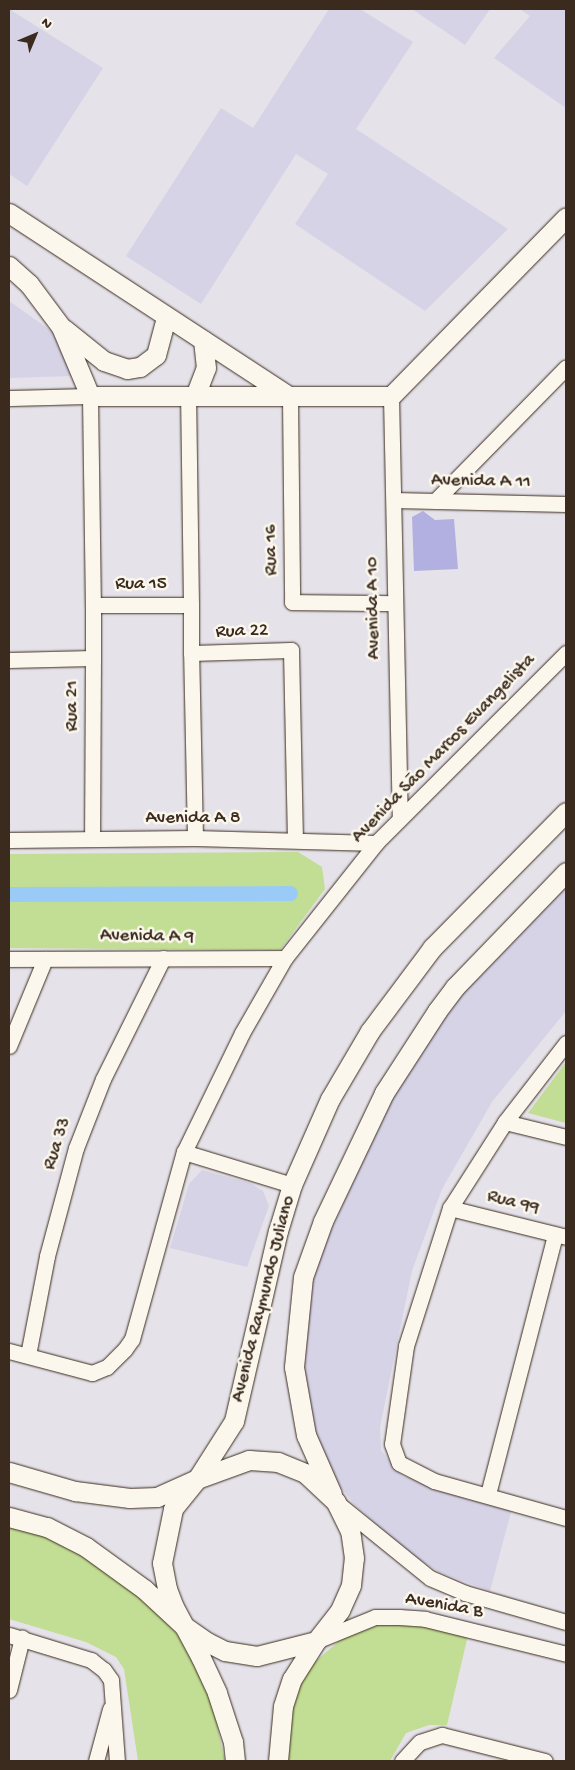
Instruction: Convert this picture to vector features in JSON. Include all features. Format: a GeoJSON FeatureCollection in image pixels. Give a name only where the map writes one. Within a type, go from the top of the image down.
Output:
{"type":"FeatureCollection","features":[{"type":"Feature","properties":{"kind":"main road"},"geometry":{"type":"LineString","coordinates":[[9,213],[290,397]]}},
{"type":"Feature","properties":{"kind":"main road"},"geometry":{"type":"LineString","coordinates":[[9,266],[29,284],[61,327],[90,396],[391,396],[566,217]]}},
{"type":"Feature","properties":{"kind":"main road"},"geometry":{"type":"LineString","coordinates":[[61,327],[104,361],[127,369],[140,367],[156,355],[166,317]]}},
{"type":"Feature","properties":{"kind":"main road"},"geometry":{"type":"LineString","coordinates":[[192,396],[206,368],[202,340]]}},
{"type":"Feature","properties":{"kind":"main road","name":"Avenida Raymundo Juliano"},"geometry":{"type":"LineString","coordinates":[[235,1761],[233,1742],[217,1693],[167,1589],[162,1563],[173,1509],[197,1479],[234,1421],[292,1185],[330,1099],[370,1031],[432,948],[566,812]]}},
{"type":"Feature","properties":{"kind":"main road","name":"Avenida Raymundo Juliano"},"geometry":{"type":"LineString","coordinates":[[278,1761],[283,1706],[292,1679],[316,1641],[340,1610],[350,1585],[354,1558],[350,1531],[306,1435],[294,1367],[303,1277],[322,1221],[384,1093],[437,1011],[455,987],[566,872]]}},
{"type":"Feature","properties":{"kind":"main road"},"geometry":{"type":"LineString","coordinates":[[9,1472],[75,1491],[130,1498],[157,1496],[249,1460],[278,1462],[305,1473],[336,1502]]}},
{"type":"Feature","properties":{"kind":"main road"},"geometry":{"type":"LineString","coordinates":[[9,1517],[46,1527],[86,1547],[144,1589],[184,1626],[207,1642],[241,1655],[274,1654],[316,1641]]}},
{"type":"Feature","properties":{"kind":"street"},"geometry":{"type":"LineString","coordinates":[[435,501],[566,367]]}},
{"type":"Feature","properties":{"kind":"street"},"geometry":{"type":"LineString","coordinates":[[9,398],[90,396]]}},
{"type":"Feature","properties":{"kind":"street","name":"Rua 15"},"geometry":{"type":"LineString","coordinates":[[90,396],[93,605],[191,604],[192,396]]}},
{"type":"Feature","properties":{"kind":"street","name":"Avenida A 10"},"geometry":{"type":"LineString","coordinates":[[391,396],[394,500],[393,603],[400,818]]}},
{"type":"Feature","properties":{"kind":"street","name":"Rua 16"},"geometry":{"type":"LineString","coordinates":[[290,397],[292,602],[393,603]]}},
{"type":"Feature","properties":{"kind":"street","name":"Avenida A 11"},"geometry":{"type":"LineString","coordinates":[[394,500],[566,504]]}},
{"type":"Feature","properties":{"kind":"street"},"geometry":{"type":"LineString","coordinates":[[191,604],[191,653]]}},
{"type":"Feature","properties":{"kind":"street"},"geometry":{"type":"LineString","coordinates":[[93,605],[93,658]]}},
{"type":"Feature","properties":{"kind":"street","name":"Rua 22"},"geometry":{"type":"LineString","coordinates":[[195,838],[191,653],[291,650],[295,840]]}},
{"type":"Feature","properties":{"kind":"street","name":"Avenida São Marcos Evangelista"},"geometry":{"type":"LineString","coordinates":[[9,1351],[92,1373],[107,1367],[125,1350],[132,1339],[184,1152],[242,1033],[285,958],[376,843],[566,654]]}},
{"type":"Feature","properties":{"kind":"street","name":"Rua 21"},"geometry":{"type":"LineString","coordinates":[[9,660],[93,658],[92,839]]}},
{"type":"Feature","properties":{"kind":"street","name":"Avenida A 8"},"geometry":{"type":"LineString","coordinates":[[9,840],[195,838],[376,843]]}},
{"type":"Feature","properties":{"kind":"street","name":"Rua 33"},"geometry":{"type":"LineString","coordinates":[[28,1355],[47,1256],[76,1148],[103,1079],[163,958]]}},
{"type":"Feature","properties":{"kind":"street","name":"Avenida A 9"},"geometry":{"type":"LineString","coordinates":[[9,959],[285,958]]}},
{"type":"Feature","properties":{"kind":"street"},"geometry":{"type":"LineString","coordinates":[[9,1046],[45,959]]}},
{"type":"Feature","properties":{"kind":"street"},"geometry":{"type":"LineString","coordinates":[[566,1043],[505,1122],[450,1208],[406,1346],[392,1444],[399,1462],[416,1474],[566,1518]]}},
{"type":"Feature","properties":{"kind":"street"},"geometry":{"type":"LineString","coordinates":[[505,1122],[566,1138]]}},
{"type":"Feature","properties":{"kind":"street"},"geometry":{"type":"LineString","coordinates":[[184,1152],[292,1185]]}},
{"type":"Feature","properties":{"kind":"street","name":"Rua 99"},"geometry":{"type":"LineString","coordinates":[[450,1208],[561,1236]]}},
{"type":"Feature","properties":{"kind":"street"},"geometry":{"type":"LineString","coordinates":[[488,1494],[561,1236]]}},
{"type":"Feature","properties":{"kind":"street"},"geometry":{"type":"LineString","coordinates":[[336,1502],[430,1578],[465,1593],[566,1622]]}},
{"type":"Feature","properties":{"kind":"street","name":"Avenida B"},"geometry":{"type":"LineString","coordinates":[[316,1641],[376,1617],[399,1616],[425,1619],[566,1654]]}},
{"type":"Feature","properties":{"kind":"street"},"geometry":{"type":"LineString","coordinates":[[9,1690],[16,1637],[99,1665],[111,1680],[117,1761]]}},
{"type":"Feature","properties":{"kind":"street"},"geometry":{"type":"LineString","coordinates":[[96,1761],[113,1698]]}},
{"type":"Feature","properties":{"kind":"street"},"geometry":{"type":"LineString","coordinates":[[402,1761],[420,1742],[442,1735],[501,1756],[544,1761]]}},
{"type":"Feature","properties":{"kind":"shaded area"},"geometry":{"type":"Polygon","coordinates":[[[9,9],[103,68],[27,186],[9,174],[9,9]]]}},
{"type":"Feature","properties":{"kind":"shaded area"},"geometry":{"type":"Polygon","coordinates":[[[329,9],[360,9],[413,42],[356,129],[508,229],[425,311],[295,224],[328,174],[296,154],[201,304],[126,256],[221,108],[253,128],[329,9]]]}},
{"type":"Feature","properties":{"kind":"shaded area"},"geometry":{"type":"Polygon","coordinates":[[[412,9],[490,9],[465,45],[412,9]]]}},
{"type":"Feature","properties":{"kind":"shaded area"},"geometry":{"type":"Polygon","coordinates":[[[520,9],[566,9],[566,108],[494,58],[530,16],[520,9]]]}},
{"type":"Feature","properties":{"kind":"shaded area"},"geometry":{"type":"Polygon","coordinates":[[[9,301],[60,337],[72,376],[9,378],[9,301]]]}},
{"type":"Feature","properties":{"kind":"shaded area"},"geometry":{"type":"Polygon","coordinates":[[[566,882],[566,1011],[492,1102],[442,1189],[412,1271],[380,1427],[381,1450],[402,1476],[506,1506],[511,1512],[490,1591],[439,1572],[407,1552],[354,1504],[336,1481],[308,1417],[301,1384],[303,1311],[316,1263],[400,1079],[460,992],[566,882]]]}},
{"type":"Feature","properties":{"kind":"shaded area"},"geometry":{"type":"Polygon","coordinates":[[[202,1170],[250,1183],[263,1191],[269,1206],[247,1267],[170,1248],[189,1184],[202,1170]]]}},
{"type":"Feature","properties":{"kind":"green space"},"geometry":{"type":"Polygon","coordinates":[[[298,852],[322,867],[325,889],[280,950],[9,948],[9,854],[298,852]]]}},
{"type":"Feature","properties":{"kind":"green space"},"geometry":{"type":"Polygon","coordinates":[[[566,1062],[566,1123],[528,1113],[566,1062]]]}},
{"type":"Feature","properties":{"kind":"green space"},"geometry":{"type":"Polygon","coordinates":[[[9,1521],[62,1540],[157,1609],[180,1638],[200,1676],[213,1707],[225,1761],[138,1761],[124,1669],[116,1657],[86,1642],[9,1619],[9,1521]]]}},
{"type":"Feature","properties":{"kind":"green space"},"geometry":{"type":"Polygon","coordinates":[[[409,1624],[468,1635],[447,1725],[429,1725],[406,1733],[390,1761],[286,1761],[293,1693],[308,1668],[347,1634],[376,1625],[409,1624]]]}},
{"type":"Feature","properties":{"kind":"building"},"geometry":{"type":"Polygon","coordinates":[[[423,511],[435,520],[454,519],[458,569],[414,571],[412,517],[423,511]]]}},
{"type":"Feature","properties":{"kind":"waterway"},"geometry":{"type":"LineString","coordinates":[[9,894],[290,893]]}}]}
